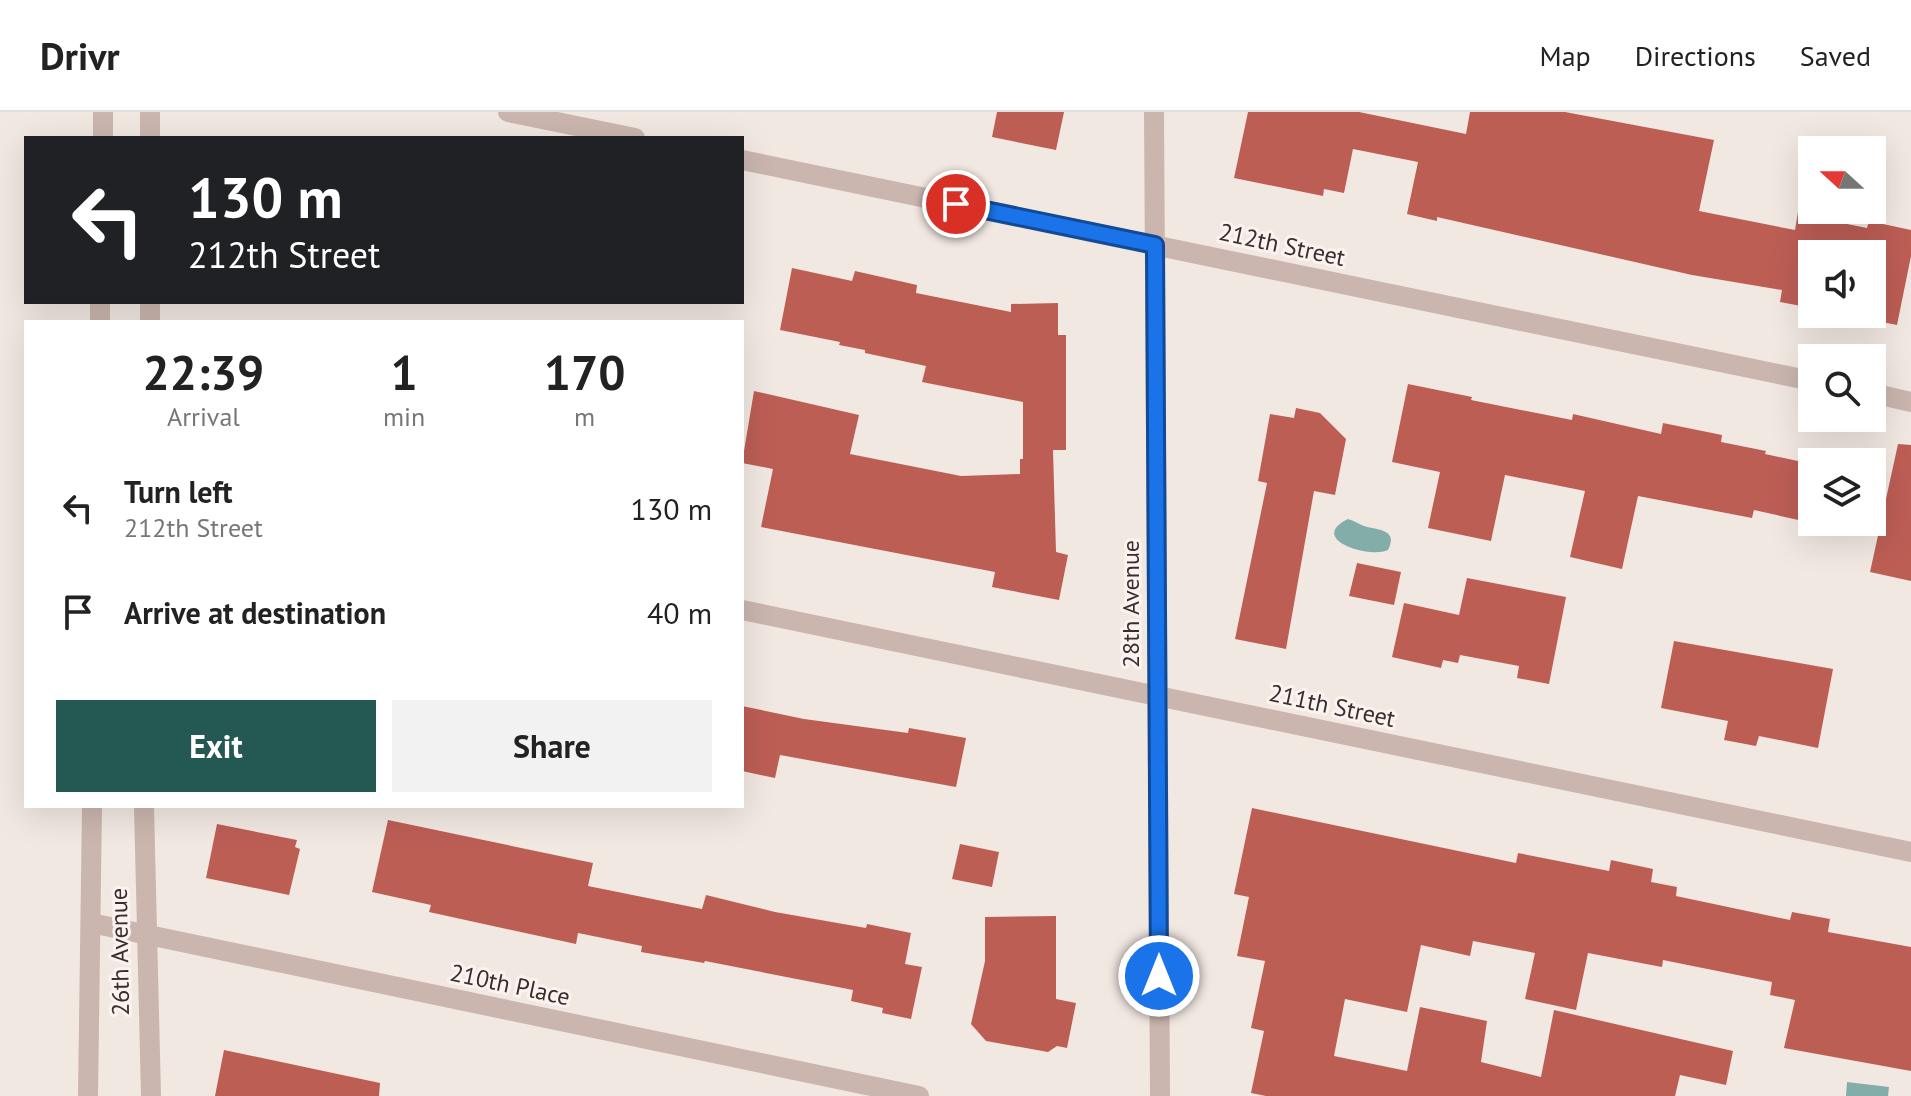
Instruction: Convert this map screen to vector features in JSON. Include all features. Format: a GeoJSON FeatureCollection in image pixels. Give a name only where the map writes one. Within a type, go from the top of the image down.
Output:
{"type":"FeatureCollection","features":[{"type":"Feature","properties":{"kind":"street"},"geometry":{"type":"LineString","coordinates":[[103,112],[103,136]]}},
{"type":"Feature","properties":{"kind":"street"},"geometry":{"type":"LineString","coordinates":[[150,112],[150,136]]}},
{"type":"Feature","properties":{"kind":"street"},"geometry":{"type":"LineString","coordinates":[[508,112],[625,136]]}},
{"type":"Feature","properties":{"kind":"street","name":"28th Avenue"},"geometry":{"type":"LineString","coordinates":[[1154,112],[1160,1096]]}},
{"type":"Feature","properties":{"kind":"street","name":"212th Street"},"geometry":{"type":"LineString","coordinates":[[744,160],[1798,378]]}},
{"type":"Feature","properties":{"kind":"street"},"geometry":{"type":"LineString","coordinates":[[1886,396],[1911,402]]}},
{"type":"Feature","properties":{"kind":"street","name":"211th Street"},"geometry":{"type":"LineString","coordinates":[[744,610],[1911,852]]}},
{"type":"Feature","properties":{"kind":"street","name":"26th Avenue"},"geometry":{"type":"LineString","coordinates":[[88,1096],[92,808]]}},
{"type":"Feature","properties":{"kind":"street","name":"26th Avenue"},"geometry":{"type":"LineString","coordinates":[[144,808],[151,1096]]}},
{"type":"Feature","properties":{"kind":"street","name":"210th Place"},"geometry":{"type":"LineString","coordinates":[[91,923],[919,1096]]}},
{"type":"Feature","properties":{"kind":"water"},"geometry":{"type":"Polygon","coordinates":[[[1348,519],[1386,532],[1391,539],[1388,550],[1368,552],[1338,540],[1334,534],[1337,526],[1348,519]]]}},
{"type":"Feature","properties":{"kind":"water"},"geometry":{"type":"Polygon","coordinates":[[[1847,1082],[1889,1087],[1888,1096],[1846,1096],[1847,1082]]]}},
{"type":"Feature","properties":{"kind":"building"},"geometry":{"type":"Polygon","coordinates":[[[997,112],[1064,112],[1056,150],[992,137],[997,112]]]}},
{"type":"Feature","properties":{"kind":"building"},"geometry":{"type":"Polygon","coordinates":[[[1248,112],[1359,112],[1466,134],[1470,112],[1565,112],[1714,140],[1699,211],[1795,230],[1798,212],[1798,224],[1847,224],[1867,228],[1868,224],[1883,224],[1911,230],[1911,256],[1897,325],[1886,323],[1886,240],[1798,240],[1798,305],[1780,302],[1782,290],[1692,275],[1437,217],[1437,221],[1407,214],[1418,162],[1353,149],[1344,193],[1324,189],[1323,196],[1234,178],[1248,112]]]}},
{"type":"Feature","properties":{"kind":"building"},"geometry":{"type":"Polygon","coordinates":[[[792,268],[852,281],[855,271],[917,285],[916,293],[1011,312],[1011,304],[1058,303],[1058,335],[1066,335],[1066,450],[1053,450],[1056,552],[1068,555],[1059,600],[992,587],[995,572],[761,527],[773,469],[744,463],[754,391],[859,415],[850,454],[961,476],[1020,474],[1020,459],[1023,459],[1023,402],[922,382],[926,366],[865,353],[865,350],[839,345],[840,342],[780,330],[792,268]]]}},
{"type":"Feature","properties":{"kind":"building"},"geometry":{"type":"Polygon","coordinates":[[[1408,384],[1572,420],[1573,414],[1661,434],[1663,423],[1722,435],[1721,442],[1798,461],[1798,520],[1754,510],[1752,518],[1638,496],[1622,569],[1570,557],[1585,491],[1505,475],[1491,541],[1428,528],[1440,472],[1392,462],[1408,384]]]}},
{"type":"Feature","properties":{"kind":"building"},"geometry":{"type":"Polygon","coordinates":[[[1296,408],[1320,413],[1346,439],[1335,495],[1314,491],[1286,649],[1235,639],[1267,483],[1258,481],[1270,414],[1294,418],[1296,408]]]}},
{"type":"Feature","properties":{"kind":"building"},"geometry":{"type":"Polygon","coordinates":[[[1898,444],[1911,445],[1911,581],[1870,572],[1878,536],[1886,536],[1886,499],[1898,444]]]}},
{"type":"Feature","properties":{"kind":"building"},"geometry":{"type":"Polygon","coordinates":[[[1357,563],[1401,572],[1394,605],[1349,596],[1357,563]]]}},
{"type":"Feature","properties":{"kind":"building"},"geometry":{"type":"Polygon","coordinates":[[[1467,578],[1566,597],[1549,684],[1517,678],[1519,666],[1460,655],[1458,663],[1443,660],[1441,668],[1392,657],[1404,603],[1459,615],[1467,578]]]}},
{"type":"Feature","properties":{"kind":"building"},"geometry":{"type":"Polygon","coordinates":[[[1674,641],[1833,669],[1818,748],[1759,736],[1756,746],[1724,740],[1728,721],[1661,708],[1674,641]]]}},
{"type":"Feature","properties":{"kind":"building"},"geometry":{"type":"Polygon","coordinates":[[[744,706],[804,719],[908,733],[909,728],[966,738],[956,787],[780,755],[775,778],[744,771],[744,706]]]}},
{"type":"Feature","properties":{"kind":"building"},"geometry":{"type":"Polygon","coordinates":[[[1252,808],[1516,863],[1518,853],[1609,871],[1611,860],[1653,869],[1651,882],[1677,887],[1676,896],[1790,920],[1792,912],[1830,919],[1828,932],[1911,947],[1911,1071],[1784,1048],[1795,1000],[1770,995],[1772,982],[1663,960],[1662,967],[1588,953],[1576,1010],[1525,999],[1535,953],[1473,941],[1470,956],[1421,945],[1407,1012],[1345,999],[1334,1056],[1407,1071],[1420,1007],[1487,1021],[1481,1062],[1541,1077],[1554,1010],[1733,1051],[1726,1085],[1680,1075],[1675,1096],[1266,1096],[1251,1093],[1264,1031],[1251,1028],[1265,961],[1237,956],[1249,897],[1234,894],[1252,808]]]}},
{"type":"Feature","properties":{"kind":"building"},"geometry":{"type":"Polygon","coordinates":[[[388,820],[593,863],[588,886],[702,909],[706,895],[775,912],[911,933],[905,964],[922,967],[911,1019],[882,1013],[883,1008],[851,1001],[853,990],[705,961],[641,952],[642,946],[578,933],[576,944],[429,912],[431,905],[372,892],[388,820]]]}},
{"type":"Feature","properties":{"kind":"building"},"geometry":{"type":"Polygon","coordinates":[[[217,824],[297,840],[295,847],[300,849],[289,895],[206,878],[217,824]]]}},
{"type":"Feature","properties":{"kind":"building"},"geometry":{"type":"Polygon","coordinates":[[[960,844],[999,852],[992,887],[952,879],[960,844]]]}},
{"type":"Feature","properties":{"kind":"building"},"geometry":{"type":"Polygon","coordinates":[[[1056,916],[1056,999],[1076,1003],[1067,1048],[1057,1046],[1048,1052],[986,1041],[971,1024],[985,961],[985,917],[1056,916]]]}},
{"type":"Feature","properties":{"kind":"building"},"geometry":{"type":"Polygon","coordinates":[[[224,1050],[380,1083],[379,1096],[215,1096],[224,1050]]]}},
{"type":"Feature","properties":{"kind":"route"},"geometry":{"type":"LineString","coordinates":[[956,204],[1155,245],[1159,976]]}}]}
